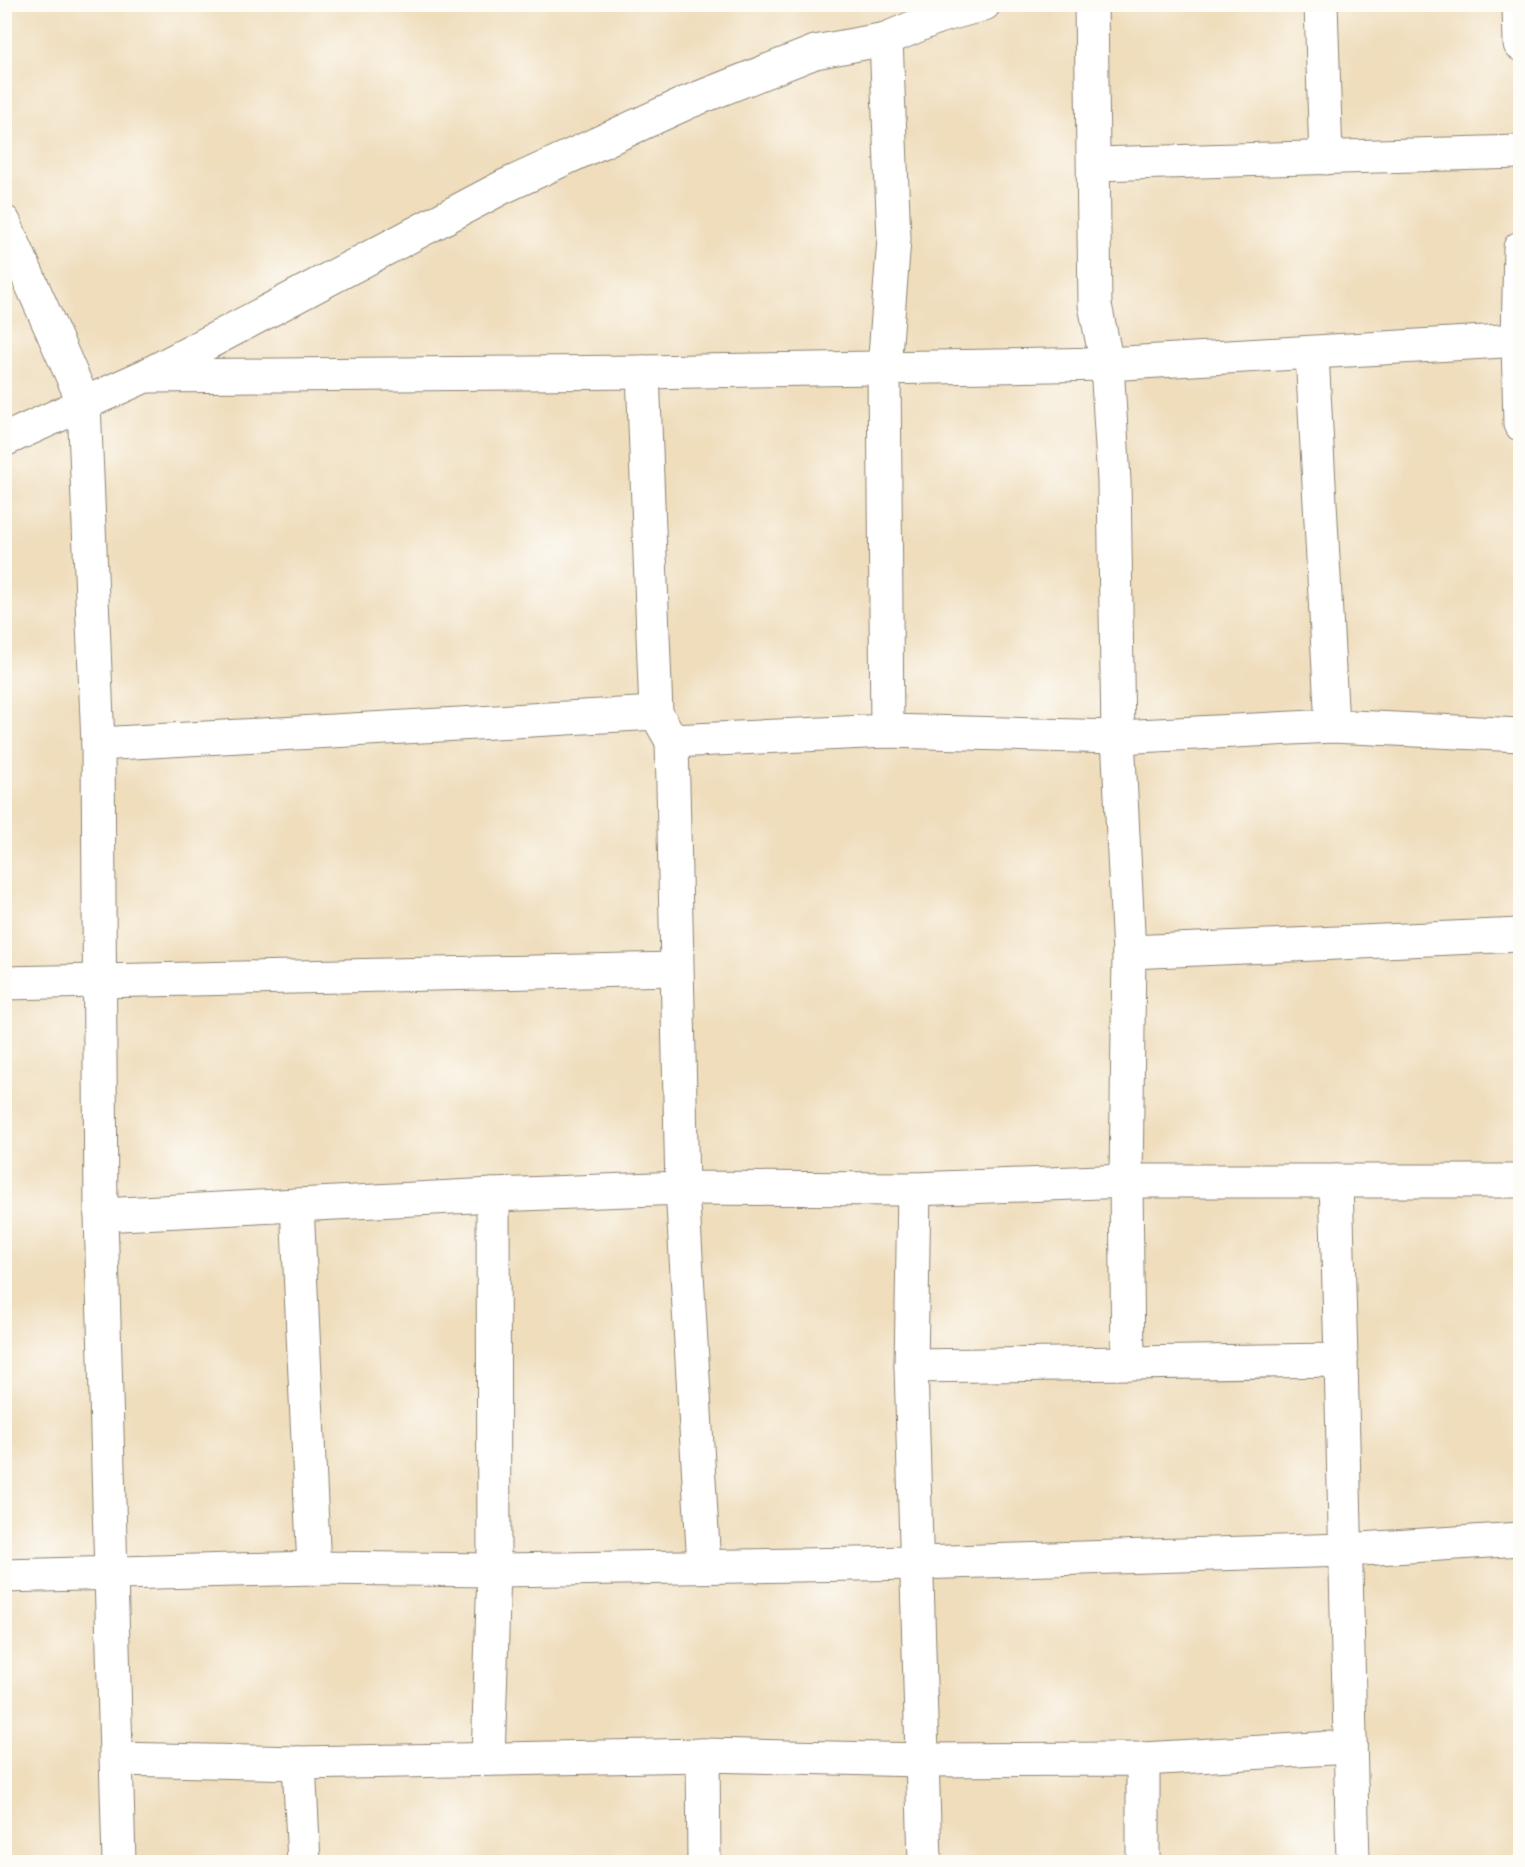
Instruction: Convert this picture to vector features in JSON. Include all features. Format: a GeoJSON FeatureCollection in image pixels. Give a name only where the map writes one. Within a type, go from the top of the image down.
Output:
{"type":"FeatureCollection","features":[{"type":"Feature","properties":{"kind":"street"},"geometry":{"type":"LineString","coordinates":[[4,440],[145,376],[503,186],[654,117],[815,52],[886,39],[938,17],[984,4]]}},
{"type":"Feature","properties":{"kind":"street"},"geometry":{"type":"LineString","coordinates":[[1091,4],[1095,164],[1095,305],[1107,364],[1114,482],[1118,737],[1130,952],[1126,1181],[1128,1363]]}},
{"type":"Feature","properties":{"kind":"street"},"geometry":{"type":"LineString","coordinates":[[1321,4],[1326,158]]}},
{"type":"Feature","properties":{"kind":"street"},"geometry":{"type":"LineString","coordinates":[[1520,4],[1521,44]]}},
{"type":"Feature","properties":{"kind":"street"},"geometry":{"type":"LineString","coordinates":[[886,39],[894,239],[884,368],[886,731]]}},
{"type":"Feature","properties":{"kind":"street"},"geometry":{"type":"LineString","coordinates":[[1095,164],[1521,152]]}},
{"type":"Feature","properties":{"kind":"street"},"geometry":{"type":"LineString","coordinates":[[4,222],[84,403],[98,744],[101,1215],[120,1863]]}},
{"type":"Feature","properties":{"kind":"street"},"geometry":{"type":"LineString","coordinates":[[1521,248],[1519,340],[1521,424]]}},
{"type":"Feature","properties":{"kind":"street"},"geometry":{"type":"LineString","coordinates":[[145,376],[643,372],[1107,364],[1312,354],[1519,340]]}},
{"type":"Feature","properties":{"kind":"street"},"geometry":{"type":"LineString","coordinates":[[1312,354],[1332,726]]}},
{"type":"Feature","properties":{"kind":"street"},"geometry":{"type":"LineString","coordinates":[[643,372],[676,969],[681,1188],[704,1566]]}},
{"type":"Feature","properties":{"kind":"street"},"geometry":{"type":"LineString","coordinates":[[98,744],[664,727],[1118,737],[1332,726],[1521,735]]}},
{"type":"Feature","properties":{"kind":"street"},"geometry":{"type":"LineString","coordinates":[[1130,952],[1521,935]]}},
{"type":"Feature","properties":{"kind":"street"},"geometry":{"type":"LineString","coordinates":[[4,983],[676,969]]}},
{"type":"Feature","properties":{"kind":"street"},"geometry":{"type":"LineString","coordinates":[[101,1215],[681,1188],[914,1189],[1126,1181],[1521,1181]]}},
{"type":"Feature","properties":{"kind":"street"},"geometry":{"type":"LineString","coordinates":[[1336,1181],[1353,1863]]}},
{"type":"Feature","properties":{"kind":"street"},"geometry":{"type":"LineString","coordinates":[[914,1189],[911,1366],[925,1863]]}},
{"type":"Feature","properties":{"kind":"street"},"geometry":{"type":"LineString","coordinates":[[488,1759],[494,1570],[493,1195]]}},
{"type":"Feature","properties":{"kind":"street"},"geometry":{"type":"LineString","coordinates":[[297,1205],[314,1568]]}},
{"type":"Feature","properties":{"kind":"street"},"geometry":{"type":"LineString","coordinates":[[911,1366],[1341,1360]]}},
{"type":"Feature","properties":{"kind":"street"},"geometry":{"type":"LineString","coordinates":[[4,1576],[314,1568],[494,1570],[916,1563],[1345,1550],[1521,1539]]}},
{"type":"Feature","properties":{"kind":"street"},"geometry":{"type":"LineString","coordinates":[[118,1758],[298,1763],[703,1755],[923,1760],[1143,1759],[1350,1747]]}},
{"type":"Feature","properties":{"kind":"street"},"geometry":{"type":"LineString","coordinates":[[703,1755],[704,1863]]}},
{"type":"Feature","properties":{"kind":"street"},"geometry":{"type":"LineString","coordinates":[[1143,1759],[1143,1863]]}},
{"type":"Feature","properties":{"kind":"street"},"geometry":{"type":"LineString","coordinates":[[298,1763],[304,1863]]}}]}
